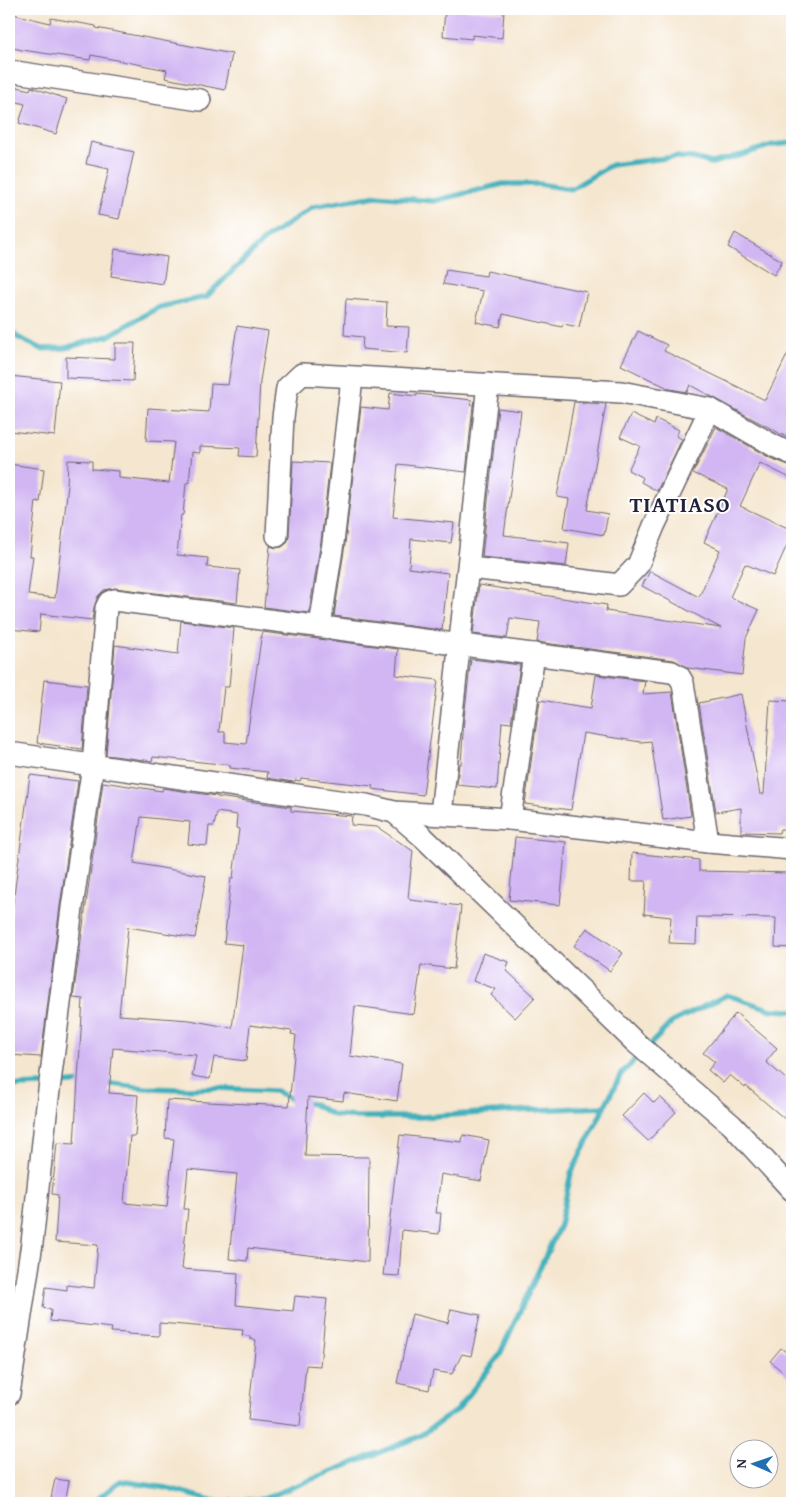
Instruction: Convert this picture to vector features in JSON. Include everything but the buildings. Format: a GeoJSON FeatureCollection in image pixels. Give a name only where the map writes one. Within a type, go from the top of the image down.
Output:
{"type":"FeatureCollection","features":[{"type":"Feature","properties":{"kind":"street"},"geometry":{"type":"LineString","coordinates":[[9,70],[200,100]]}},
{"type":"Feature","properties":{"kind":"street"},"geometry":{"type":"LineString","coordinates":[[277,536],[283,417],[287,388],[302,374],[620,392],[710,409],[776,447],[792,454]]}},
{"type":"Feature","properties":{"kind":"street"},"geometry":{"type":"LineString","coordinates":[[320,626],[333,543],[352,378]]}},
{"type":"Feature","properties":{"kind":"street"},"geometry":{"type":"LineString","coordinates":[[441,814],[461,645],[488,384]]}},
{"type":"Feature","properties":{"kind":"street"},"geometry":{"type":"LineString","coordinates":[[469,568],[619,585],[638,565],[654,526],[710,409]]}},
{"type":"Feature","properties":{"kind":"street"},"geometry":{"type":"LineString","coordinates":[[9,1394],[32,1243],[72,908],[93,765],[106,608],[109,602],[114,600],[672,672],[679,676],[683,683],[708,842]]}},
{"type":"Feature","properties":{"kind":"street"},"geometry":{"type":"LineString","coordinates":[[510,819],[534,654]]}},
{"type":"Feature","properties":{"kind":"street"},"geometry":{"type":"LineString","coordinates":[[9,753],[366,805],[394,812],[510,819],[708,842],[792,849]]}},
{"type":"Feature","properties":{"kind":"street"},"geometry":{"type":"LineString","coordinates":[[394,812],[423,837],[635,1042],[732,1124],[792,1190]]}},
{"type":"Feature","properties":{"kind":"waterway"},"geometry":{"type":"LineString","coordinates":[[9,329],[17,337],[42,349],[65,348],[108,336],[159,307],[206,297],[264,240],[313,207],[376,196],[434,201],[503,184],[539,184],[571,189],[611,165],[674,157],[693,158],[712,163],[772,145],[792,143]]}},
{"type":"Feature","properties":{"kind":"waterway"},"geometry":{"type":"LineString","coordinates":[[648,1047],[672,1022],[727,995],[772,1010],[792,1011]]}},
{"type":"Feature","properties":{"kind":"waterway"},"geometry":{"type":"LineString","coordinates":[[93,1503],[120,1481],[167,1488],[218,1502],[263,1499],[418,1437],[457,1410],[499,1356],[560,1225],[571,1173],[621,1074],[641,1054]]}},
{"type":"Feature","properties":{"kind":"waterway"},"geometry":{"type":"LineString","coordinates":[[61,1084],[83,1082]]}},
{"type":"Feature","properties":{"kind":"waterway"},"geometry":{"type":"LineString","coordinates":[[103,1083],[146,1088],[216,1088],[276,1091],[295,1101],[313,1104],[333,1115],[357,1117],[420,1117],[604,1107]]}},
{"type":"Feature","properties":{"kind":"waterway"},"geometry":{"type":"LineString","coordinates":[[9,1084],[17,1086],[42,1085]]}},
{"type":"Feature","properties":{"kind":"district","name":"TIATIASO"},"geometry":{"type":"Point","coordinates":[680,504]}}]}
